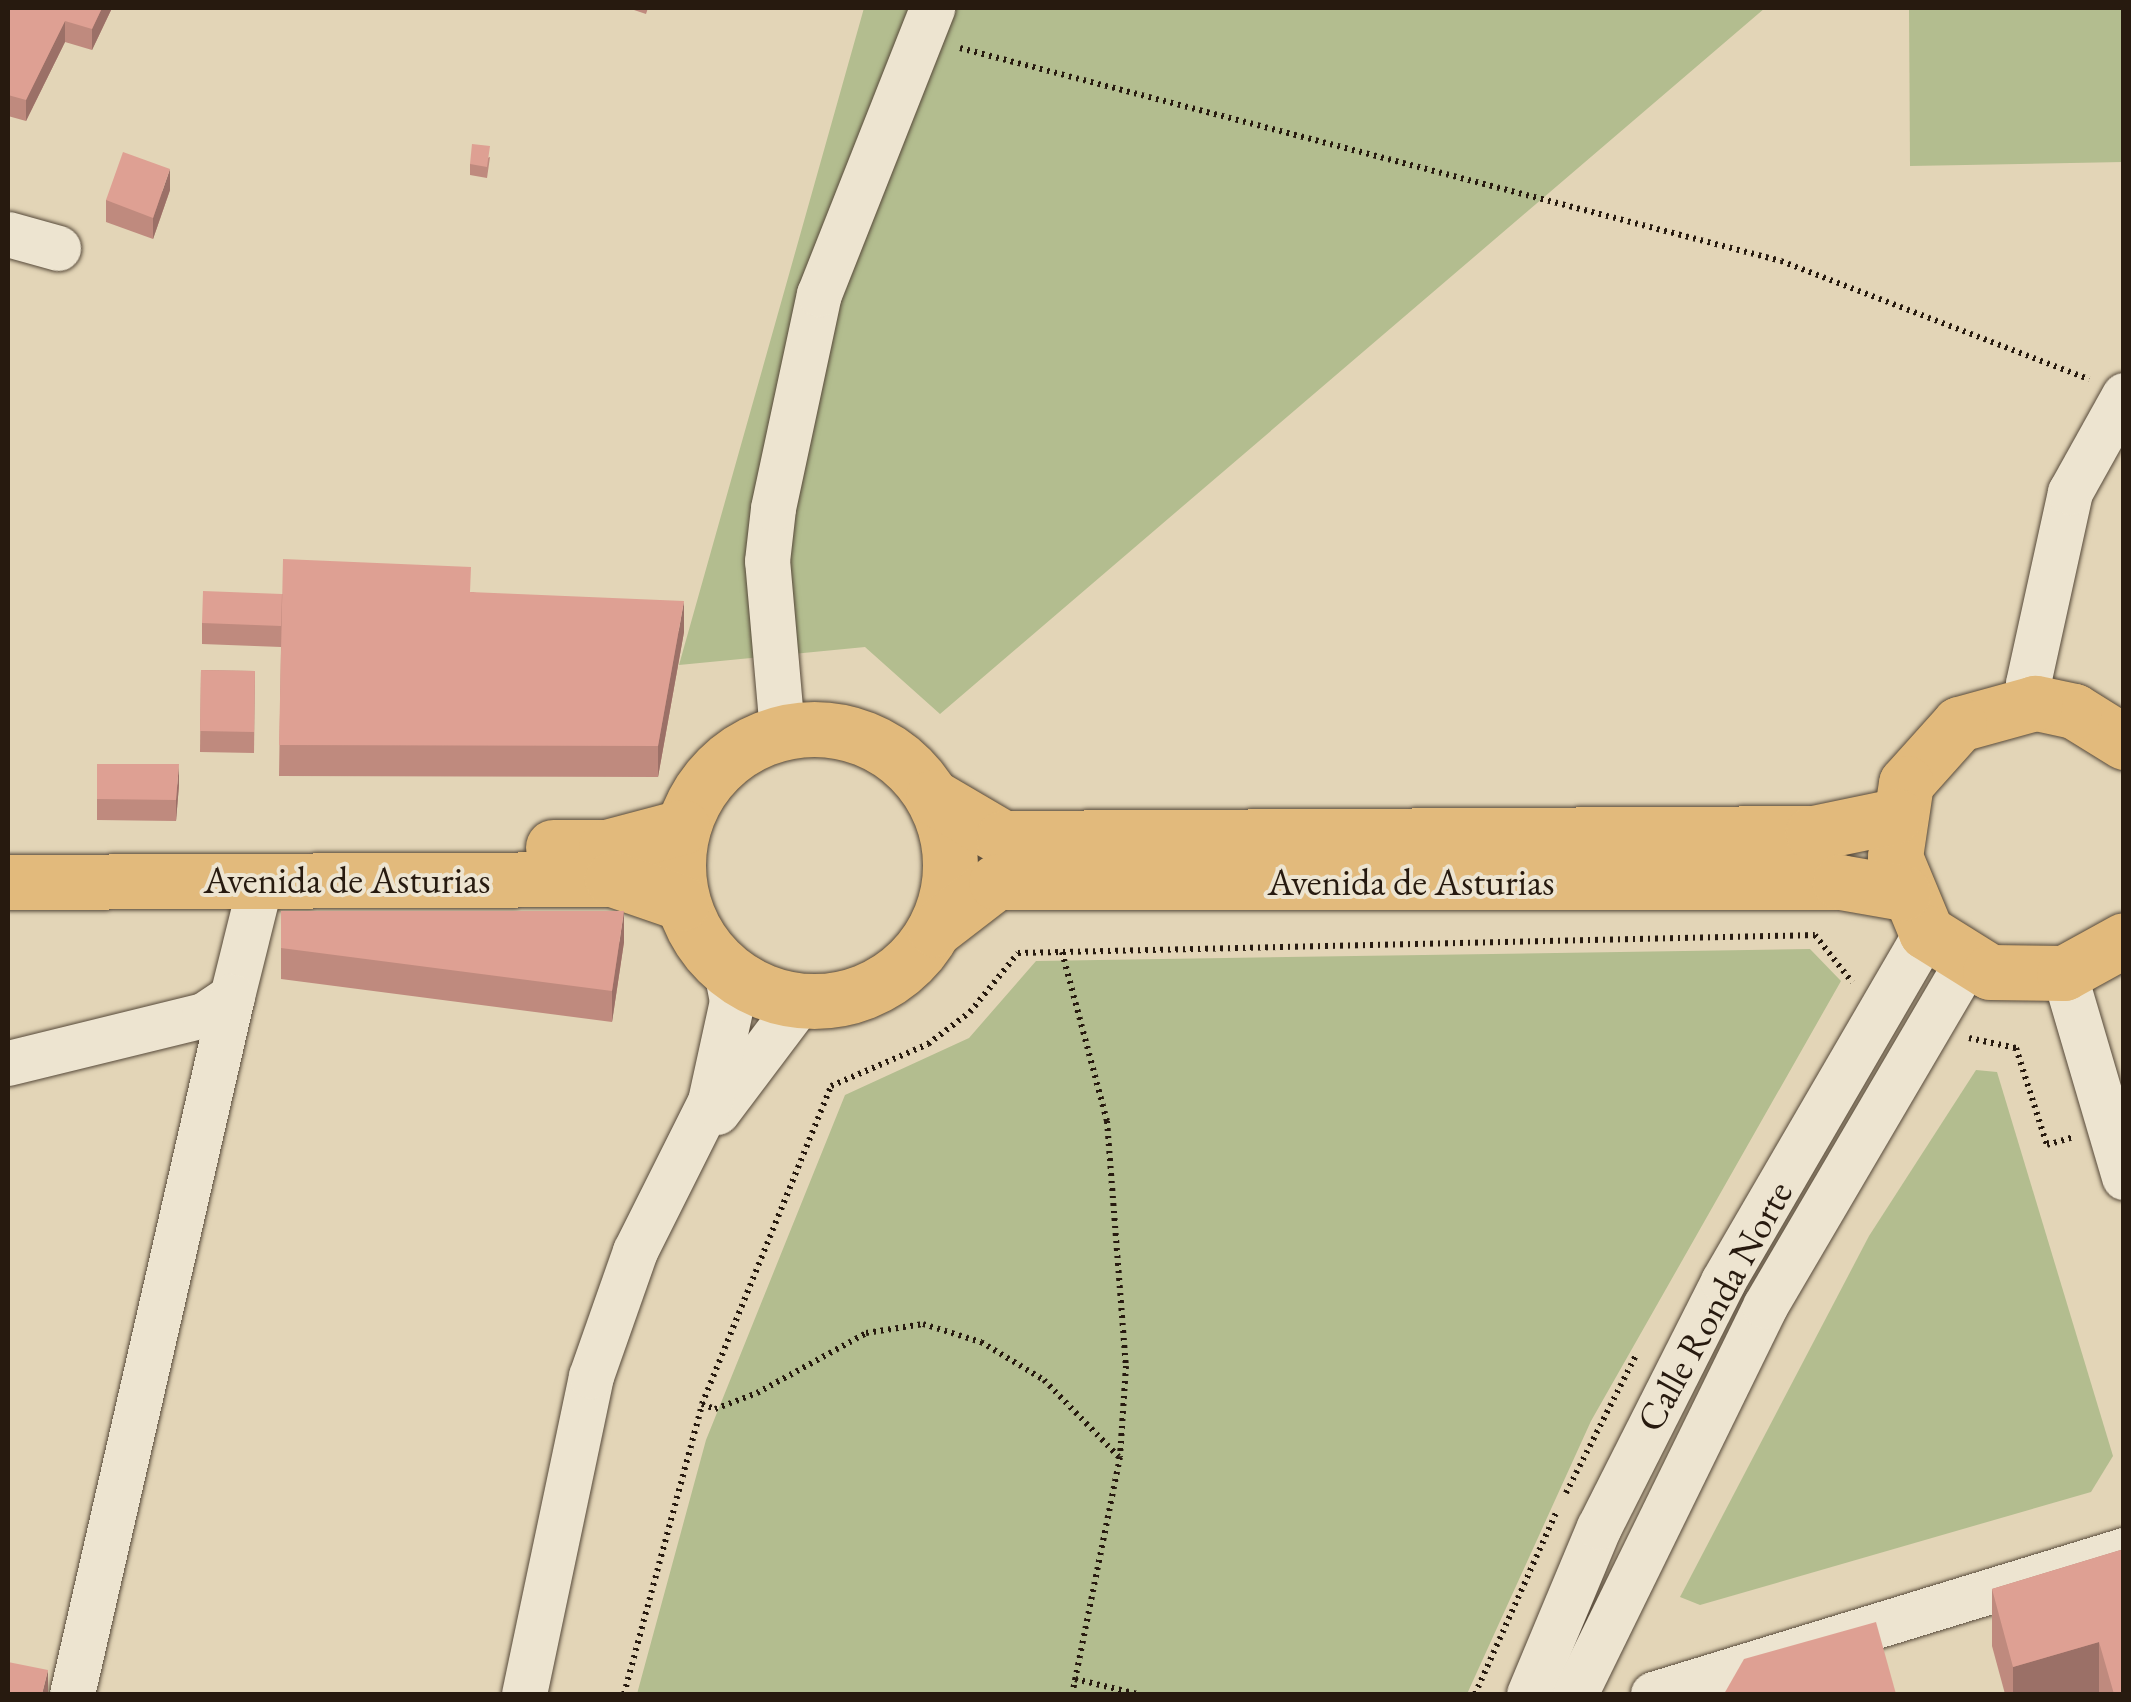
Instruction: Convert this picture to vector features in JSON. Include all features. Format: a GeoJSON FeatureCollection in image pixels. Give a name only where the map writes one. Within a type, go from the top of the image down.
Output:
{"type":"FeatureCollection","features":[{"type":"Feature","properties":{"kind":"main road"},"geometry":{"type":"LineString","coordinates":[[1932,929],[1895,816],[1928,750],[1959,724],[2035,704],[2074,710],[2124,742]]}},
{"type":"Feature","properties":{"kind":"main road"},"geometry":{"type":"LineString","coordinates":[[826,728],[869,739],[906,763],[933,797],[950,863],[935,929],[892,977],[832,1001],[800,1002],[726,970],[682,904],[682,828],[703,784],[738,750],[782,731],[826,728]]}},
{"type":"Feature","properties":{"kind":"main road","name":"Avenida de Asturias"},"geometry":{"type":"LineString","coordinates":[[933,797],[1003,838],[1813,833],[1895,816]]}},
{"type":"Feature","properties":{"kind":"main road","name":"Avenida de Asturias"},"geometry":{"type":"LineString","coordinates":[[8,848],[606,847],[682,828]]}},
{"type":"Feature","properties":{"kind":"main road","name":"Avenida de Asturias"},"geometry":{"type":"LineString","coordinates":[[8,882],[612,879],[682,904]]}},
{"type":"Feature","properties":{"kind":"main road","name":"Avenida de Asturias"},"geometry":{"type":"LineString","coordinates":[[935,929],[996,882],[1840,882],[2014,977],[2064,973]]}},
{"type":"Feature","properties":{"kind":"main road"},"geometry":{"type":"LineString","coordinates":[[2064,973],[2124,940]]}},
{"type":"Feature","properties":{"kind":"street"},"geometry":{"type":"LineString","coordinates":[[782,731],[767,561],[773,508],[819,294],[927,21]]}},
{"type":"Feature","properties":{"kind":"street"},"geometry":{"type":"LineString","coordinates":[[8,234],[58,248]]}},
{"type":"Feature","properties":{"kind":"street"},"geometry":{"type":"LineString","coordinates":[[2035,704],[2028,682],[2070,492],[2120,394]]}},
{"type":"Feature","properties":{"kind":"street"},"geometry":{"type":"LineString","coordinates":[[72,1694],[261,880]]}},
{"type":"Feature","properties":{"kind":"street","name":"Calle Ronda Norte"},"geometry":{"type":"LineString","coordinates":[[1530,1694],[1599,1528],[1722,1281],[1932,929]]}},
{"type":"Feature","properties":{"kind":"street","name":"Calle Ronda Norte"},"geometry":{"type":"LineString","coordinates":[[1576,1694],[1765,1306],[1930,1031],[1932,929]]}},
{"type":"Feature","properties":{"kind":"street"},"geometry":{"type":"LineString","coordinates":[[524,1694],[591,1376],[635,1252],[686,1154],[728,1031],[726,970]]}},
{"type":"Feature","properties":{"kind":"street"},"geometry":{"type":"LineString","coordinates":[[2064,973],[2124,1176]]}},
{"type":"Feature","properties":{"kind":"street"},"geometry":{"type":"LineString","coordinates":[[8,1062],[204,1015],[232,996]]}},
{"type":"Feature","properties":{"kind":"street"},"geometry":{"type":"LineString","coordinates":[[686,1154],[800,1002]]}},
{"type":"Feature","properties":{"kind":"street"},"geometry":{"type":"LineString","coordinates":[[1598,1646],[1651,1694],[2124,1550]]}},
{"type":"Feature","properties":{"kind":"path"},"geometry":{"type":"LineString","coordinates":[[927,21],[1781,261],[2120,394]]}},
{"type":"Feature","properties":{"kind":"path"},"geometry":{"type":"LineString","coordinates":[[624,1694],[702,1404],[831,1086],[928,1044],[970,1012],[1018,953],[1815,935],[1860,991],[1884,1006]]}},
{"type":"Feature","properties":{"kind":"path"},"geometry":{"type":"LineString","coordinates":[[1062,952],[1107,1121],[1126,1366],[1120,1458],[1072,1694]]}},
{"type":"Feature","properties":{"kind":"path"},"geometry":{"type":"LineString","coordinates":[[1930,1031],[2016,1048],[2048,1144],[2109,1128]]}},
{"type":"Feature","properties":{"kind":"path"},"geometry":{"type":"LineString","coordinates":[[702,1404],[715,1409],[757,1393],[866,1334],[923,1324],[980,1342],[1044,1380],[1120,1458]]}},
{"type":"Feature","properties":{"kind":"path"},"geometry":{"type":"LineString","coordinates":[[1075,1680],[1138,1694]]}},
{"type":"Feature","properties":{"kind":"green space"},"geometry":{"type":"Polygon","coordinates":[[[864,8],[1765,8],[940,714],[865,647],[679,665],[864,8]]]}},
{"type":"Feature","properties":{"kind":"green space"},"geometry":{"type":"Polygon","coordinates":[[[1909,8],[2123,8],[2123,162],[1910,166],[1909,8]]]}},
{"type":"Feature","properties":{"kind":"green space"},"geometry":{"type":"Polygon","coordinates":[[[1810,949],[1841,981],[1591,1421],[1467,1694],[637,1694],[706,1440],[845,1095],[969,1038],[1036,961],[1810,949]]]}},
{"type":"Feature","properties":{"kind":"green space"},"geometry":{"type":"Polygon","coordinates":[[[1976,1070],[1997,1072],[2113,1456],[2091,1492],[1700,1605],[1680,1597],[1869,1236],[1976,1070]]]}},
{"type":"Feature","properties":{"kind":"building"},"geometry":{"type":"Polygon","coordinates":[[[9,8],[102,8],[92,29],[65,21],[26,100],[8,95],[9,8]]]}},
{"type":"Feature","properties":{"kind":"building"},"geometry":{"type":"Polygon","coordinates":[[[472,144],[490,146],[487,167],[470,164],[472,144]]]}},
{"type":"Feature","properties":{"kind":"building"},"geometry":{"type":"Polygon","coordinates":[[[123,152],[170,169],[153,218],[106,200],[123,152]]]}},
{"type":"Feature","properties":{"kind":"building"},"geometry":{"type":"Polygon","coordinates":[[[283,559],[471,567],[470,592],[684,601],[658,746],[279,745],[283,559]]]}},
{"type":"Feature","properties":{"kind":"building"},"geometry":{"type":"Polygon","coordinates":[[[203,591],[282,594],[281,626],[202,623],[203,591]]]}},
{"type":"Feature","properties":{"kind":"building"},"geometry":{"type":"Polygon","coordinates":[[[201,670],[255,671],[254,732],[200,731],[201,670]]]}},
{"type":"Feature","properties":{"kind":"building"},"geometry":{"type":"Polygon","coordinates":[[[97,764],[179,764],[176,800],[97,799],[97,764]]]}},
{"type":"Feature","properties":{"kind":"building"},"geometry":{"type":"Polygon","coordinates":[[[281,911],[624,911],[612,991],[281,948],[281,911]]]}},
{"type":"Feature","properties":{"kind":"building"},"geometry":{"type":"Polygon","coordinates":[[[2124,1549],[2124,1694],[2114,1694],[2099,1642],[2013,1667],[1992,1589],[2124,1549]]]}},
{"type":"Feature","properties":{"kind":"building"},"geometry":{"type":"Polygon","coordinates":[[[1876,1622],[1896,1694],[1724,1694],[1744,1659],[1876,1622]]]}},
{"type":"Feature","properties":{"kind":"building"},"geometry":{"type":"Polygon","coordinates":[[[8,1662],[48,1670],[42,1694],[8,1694],[8,1662]]]}}]}
